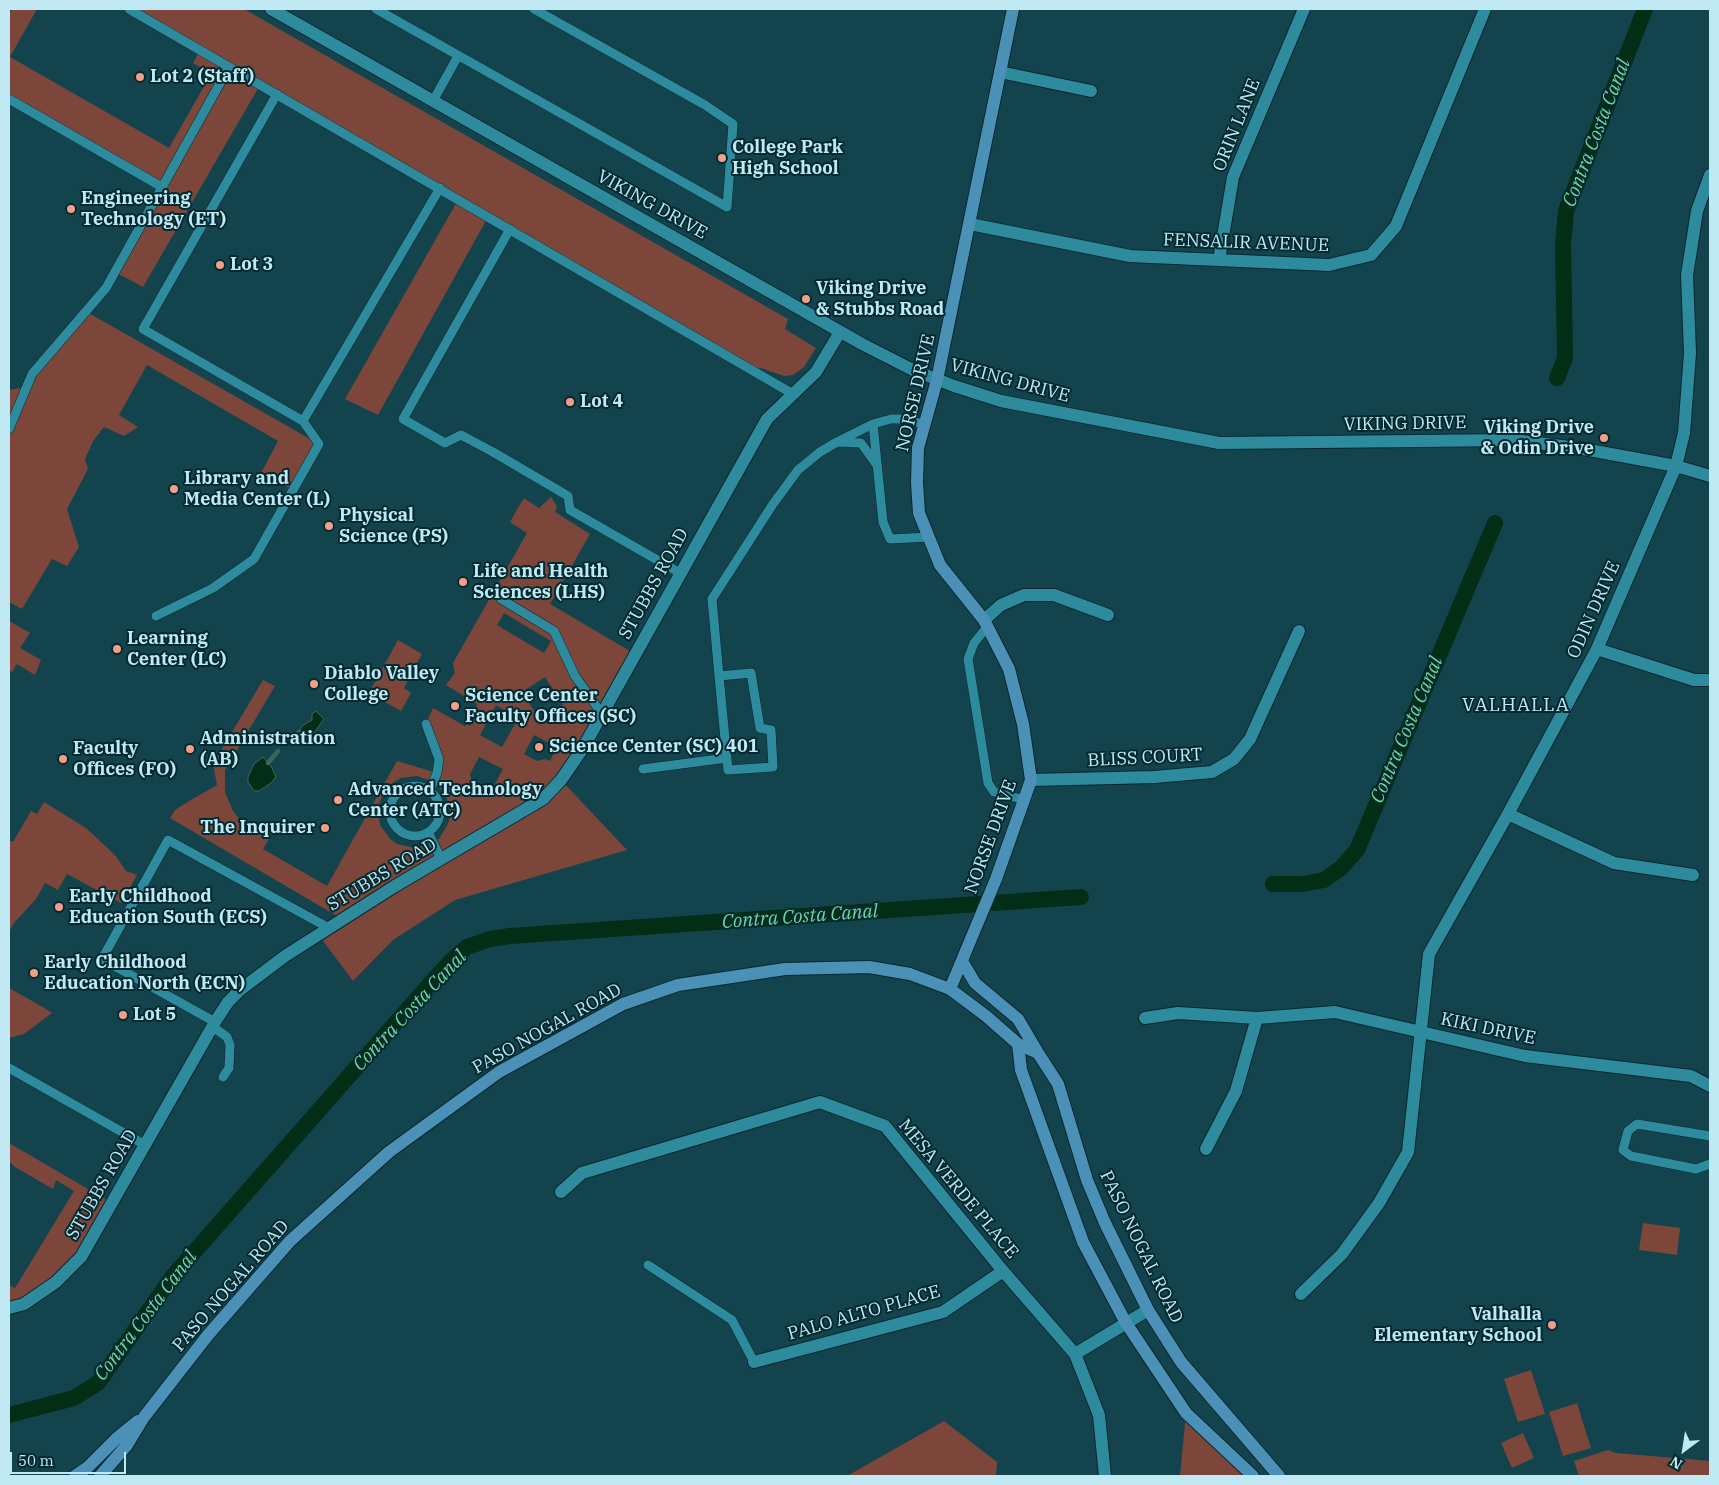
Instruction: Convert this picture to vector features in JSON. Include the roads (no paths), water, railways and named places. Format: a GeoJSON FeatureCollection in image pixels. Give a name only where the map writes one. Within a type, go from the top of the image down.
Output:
{"type":"FeatureCollection","features":[{"type":"Feature","properties":{"kind":"street","name":"VIKING DRIVE"},"geometry":{"type":"LineString","coordinates":[[271,9],[840,332],[938,380],[1001,401],[1219,443],[1513,440],[1578,448],[1676,466],[1710,476]]}},
{"type":"Feature","properties":{"kind":"street","name":"NORSE DRIVE"},"geometry":{"type":"LineString","coordinates":[[950,989],[992,889],[1026,800],[1030,780],[1023,724],[1009,669],[986,623],[940,565],[919,513],[917,483],[918,448],[938,380],[1013,9]]}},
{"type":"Feature","properties":{"kind":"street","name":"ORIN LANE"},"geometry":{"type":"LineString","coordinates":[[1219,260],[1233,177],[1304,9]]}},
{"type":"Feature","properties":{"kind":"street","name":"FENSALIR AVENUE"},"geometry":{"type":"LineString","coordinates":[[970,224],[1130,256],[1329,266],[1370,255],[1396,226],[1485,9]]}},
{"type":"Feature","properties":{"kind":"street"},"geometry":{"type":"LineString","coordinates":[[1000,72],[1091,91]]}},
{"type":"Feature","properties":{"kind":"street","name":"ODIN DRIVE"},"geometry":{"type":"LineString","coordinates":[[1301,1294],[1342,1254],[1380,1203],[1408,1152],[1429,954],[1508,814],[1597,649],[1676,466],[1684,433],[1690,353],[1687,275],[1697,211],[1710,175]]}},
{"type":"Feature","properties":{"kind":"street","name":"STUBBS ROAD"},"geometry":{"type":"LineString","coordinates":[[9,1308],[24,1304],[56,1282],[81,1257],[214,1025],[228,1002],[240,990],[329,928],[543,799],[572,764],[602,714],[768,419],[816,372],[840,332]]}},
{"type":"Feature","properties":{"kind":"street"},"geometry":{"type":"LineString","coordinates":[[986,623],[1001,605],[1024,595],[1054,595],[1108,614]]}},
{"type":"Feature","properties":{"kind":"street","name":"BLISS COURT"},"geometry":{"type":"LineString","coordinates":[[1030,780],[1154,777],[1212,772],[1234,759],[1250,739],[1299,631]]}},
{"type":"Feature","properties":{"kind":"street"},"geometry":{"type":"LineString","coordinates":[[1597,649],[1694,680],[1710,680]]}},
{"type":"Feature","properties":{"kind":"street"},"geometry":{"type":"LineString","coordinates":[[1508,814],[1614,863],[1693,876]]}},
{"type":"Feature","properties":{"kind":"street"},"geometry":{"type":"LineString","coordinates":[[962,961],[975,983],[1018,1019],[1038,1054]]}},
{"type":"Feature","properties":{"kind":"street","name":"PASO NOGAL ROAD"},"geometry":{"type":"LineString","coordinates":[[100,1476],[127,1445],[144,1417],[208,1335],[290,1242],[389,1152],[499,1072],[623,1004],[678,985],[785,969],[868,967],[910,974],[950,989],[986,1016],[1018,1044],[1038,1054],[1058,1084],[1087,1180],[1148,1310],[1181,1362],[1280,1476]]}},
{"type":"Feature","properties":{"kind":"street","name":"KIKI DRIVE"},"geometry":{"type":"LineString","coordinates":[[1145,1018],[1178,1013],[1257,1018],[1335,1012],[1525,1056],[1691,1076],[1710,1086]]}},
{"type":"Feature","properties":{"kind":"street"},"geometry":{"type":"LineString","coordinates":[[1206,1149],[1236,1091],[1257,1018]]}},
{"type":"Feature","properties":{"kind":"street"},"geometry":{"type":"LineString","coordinates":[[1018,1044],[1021,1070],[1083,1242],[1126,1324],[1186,1413],[1253,1476]]}},
{"type":"Feature","properties":{"kind":"street","name":"MESA VERDE PLACE"},"geometry":{"type":"LineString","coordinates":[[561,1192],[582,1173],[820,1102],[885,1126],[1003,1271],[1075,1354],[1099,1416],[1105,1476]]}},
{"type":"Feature","properties":{"kind":"street","name":"PALO ALTO PLACE"},"geometry":{"type":"LineString","coordinates":[[754,1362],[943,1312],[1003,1271]]}},
{"type":"Feature","properties":{"kind":"street"},"geometry":{"type":"LineString","coordinates":[[1075,1354],[1148,1310]]}},
{"type":"Feature","properties":{"kind":"street","name":"PASO NOGAL ROAD"},"geometry":{"type":"LineString","coordinates":[[75,1476],[88,1467],[117,1438],[144,1417]]}},
{"type":"Feature","properties":{"kind":"lane"},"geometry":{"type":"LineString","coordinates":[[129,9],[793,394]]}},
{"type":"Feature","properties":{"kind":"lane"},"geometry":{"type":"LineString","coordinates":[[376,9],[727,207],[733,124],[705,105],[534,9]]}},
{"type":"Feature","properties":{"kind":"lane"},"geometry":{"type":"LineString","coordinates":[[433,101],[458,56]]}},
{"type":"Feature","properties":{"kind":"lane"},"geometry":{"type":"LineString","coordinates":[[9,429],[32,374],[106,288],[228,67]]}},
{"type":"Feature","properties":{"kind":"lane"},"geometry":{"type":"LineString","coordinates":[[156,616],[213,588],[254,559],[319,444],[302,421],[143,329],[277,94]]}},
{"type":"Feature","properties":{"kind":"lane"},"geometry":{"type":"LineString","coordinates":[[9,99],[162,186]]}},
{"type":"Feature","properties":{"kind":"lane"},"geometry":{"type":"LineString","coordinates":[[302,421],[440,188]]}},
{"type":"Feature","properties":{"kind":"lane"},"geometry":{"type":"LineString","coordinates":[[510,229],[403,419],[445,443],[462,435],[493,452],[568,496],[570,510],[680,573]]}},
{"type":"Feature","properties":{"kind":"lane"},"geometry":{"type":"LineString","coordinates":[[719,676],[751,673],[760,728],[771,730],[773,768],[728,770],[719,676],[712,600],[773,504],[798,470],[820,452],[873,424],[891,419],[907,418],[925,425]]}},
{"type":"Feature","properties":{"kind":"lane"},"geometry":{"type":"LineString","coordinates":[[873,424],[883,522],[890,539],[929,537]]}},
{"type":"Feature","properties":{"kind":"lane"},"geometry":{"type":"LineString","coordinates":[[837,442],[861,443],[876,464]]}},
{"type":"Feature","properties":{"kind":"lane"},"geometry":{"type":"LineString","coordinates":[[501,599],[554,631],[575,676],[602,714]]}},
{"type":"Feature","properties":{"kind":"lane"},"geometry":{"type":"LineString","coordinates":[[986,623],[974,643],[968,659],[988,783],[994,792],[1026,800]]}},
{"type":"Feature","properties":{"kind":"lane"},"geometry":{"type":"LineString","coordinates":[[426,724],[439,759],[437,773],[430,790]]}},
{"type":"Feature","properties":{"kind":"lane"},"geometry":{"type":"LineString","coordinates":[[643,769],[727,758]]}},
{"type":"Feature","properties":{"kind":"lane"},"geometry":{"type":"LineString","coordinates":[[418,786],[430,790],[439,803],[440,812],[437,822],[428,832],[415,836],[404,833],[393,823],[390,807],[396,794],[406,787],[418,786]]}},
{"type":"Feature","properties":{"kind":"lane"},"geometry":{"type":"LineString","coordinates":[[428,832],[441,859]]}},
{"type":"Feature","properties":{"kind":"lane"},"geometry":{"type":"LineString","coordinates":[[223,1077],[231,1057],[227,1037],[214,1025],[102,959],[168,840],[329,928]]}},
{"type":"Feature","properties":{"kind":"lane"},"geometry":{"type":"LineString","coordinates":[[9,1068],[145,1145]]}},
{"type":"Feature","properties":{"kind":"lane"},"geometry":{"type":"LineString","coordinates":[[1710,1136],[1637,1124],[1628,1131],[1623,1150],[1631,1156],[1696,1169],[1710,1164]]}},
{"type":"Feature","properties":{"kind":"lane"},"geometry":{"type":"LineString","coordinates":[[648,1265],[732,1320],[754,1362]]}},
{"type":"Feature","properties":{"kind":"waterway","name":"Contra Costa Canal"},"geometry":{"type":"LineString","coordinates":[[1557,378],[1565,358],[1563,244],[1566,211],[1645,9]]}},
{"type":"Feature","properties":{"kind":"waterway","name":"Contra Costa Canal"},"geometry":{"type":"LineString","coordinates":[[1273,884],[1303,884],[1324,880],[1341,868],[1357,850],[1495,523]]}},
{"type":"Feature","properties":{"kind":"waterway"},"geometry":{"type":"LineString","coordinates":[[290,741],[299,732]]}},
{"type":"Feature","properties":{"kind":"waterway"},"geometry":{"type":"LineString","coordinates":[[268,763],[278,751]]}},
{"type":"Feature","properties":{"kind":"waterway","name":"Contra Costa Canal"},"geometry":{"type":"LineString","coordinates":[[9,1415],[74,1398],[98,1383],[173,1276],[430,984],[467,947],[490,939],[510,936],[1081,897]]}},
{"type":"Feature","properties":{"kind":"place","name":"Lot 2 (Staff)"},"geometry":{"type":"Point","coordinates":[140,77]}},
{"type":"Feature","properties":{"kind":"place","name":"College Park High School"},"geometry":{"type":"Point","coordinates":[722,158]}},
{"type":"Feature","properties":{"kind":"place","name":"Engineering Technology (ET)"},"geometry":{"type":"Point","coordinates":[71,209]}},
{"type":"Feature","properties":{"kind":"place","name":"Lot 3"},"geometry":{"type":"Point","coordinates":[220,265]}},
{"type":"Feature","properties":{"kind":"place","name":"Viking Drive & Stubbs Road"},"geometry":{"type":"Point","coordinates":[806,299]}},
{"type":"Feature","properties":{"kind":"place","name":"Lot 4"},"geometry":{"type":"Point","coordinates":[570,402]}},
{"type":"Feature","properties":{"kind":"place","name":"Viking Drive & Odin Drive"},"geometry":{"type":"Point","coordinates":[1604,438]}},
{"type":"Feature","properties":{"kind":"place","name":"Library and Media Center (L)"},"geometry":{"type":"Point","coordinates":[174,489]}},
{"type":"Feature","properties":{"kind":"place","name":"Physical Science (PS)"},"geometry":{"type":"Point","coordinates":[329,526]}},
{"type":"Feature","properties":{"kind":"place","name":"Life and Health Sciences (LHS)"},"geometry":{"type":"Point","coordinates":[463,582]}},
{"type":"Feature","properties":{"kind":"place","name":"Learning Center (LC)"},"geometry":{"type":"Point","coordinates":[117,649]}},
{"type":"Feature","properties":{"kind":"place","name":"Diablo Valley College"},"geometry":{"type":"Point","coordinates":[314,684]}},
{"type":"Feature","properties":{"kind":"place","name":"Science Center Faculty Offices (SC)"},"geometry":{"type":"Point","coordinates":[455,706]}},
{"type":"Feature","properties":{"kind":"place","name":"Science Center (SC) 401"},"geometry":{"type":"Point","coordinates":[539,747]}},
{"type":"Feature","properties":{"kind":"place","name":"Administration (AB)"},"geometry":{"type":"Point","coordinates":[190,749]}},
{"type":"Feature","properties":{"kind":"place","name":"Faculty Offices (FO)"},"geometry":{"type":"Point","coordinates":[63,759]}},
{"type":"Feature","properties":{"kind":"place","name":"Advanced Technology Center (ATC)"},"geometry":{"type":"Point","coordinates":[338,800]}},
{"type":"Feature","properties":{"kind":"place","name":"The Inquirer"},"geometry":{"type":"Point","coordinates":[325,828]}},
{"type":"Feature","properties":{"kind":"place","name":"Early Childhood Education South (ECS)"},"geometry":{"type":"Point","coordinates":[59,907]}},
{"type":"Feature","properties":{"kind":"place","name":"Early Childhood Education North (ECN)"},"geometry":{"type":"Point","coordinates":[34,973]}},
{"type":"Feature","properties":{"kind":"place","name":"Lot 5"},"geometry":{"type":"Point","coordinates":[123,1015]}},
{"type":"Feature","properties":{"kind":"place","name":"Valhalla Elementary School"},"geometry":{"type":"Point","coordinates":[1552,1325]}},
{"type":"Feature","properties":{"kind":"district","name":"VALHALLA"},"geometry":{"type":"Point","coordinates":[1516,706]}}]}
